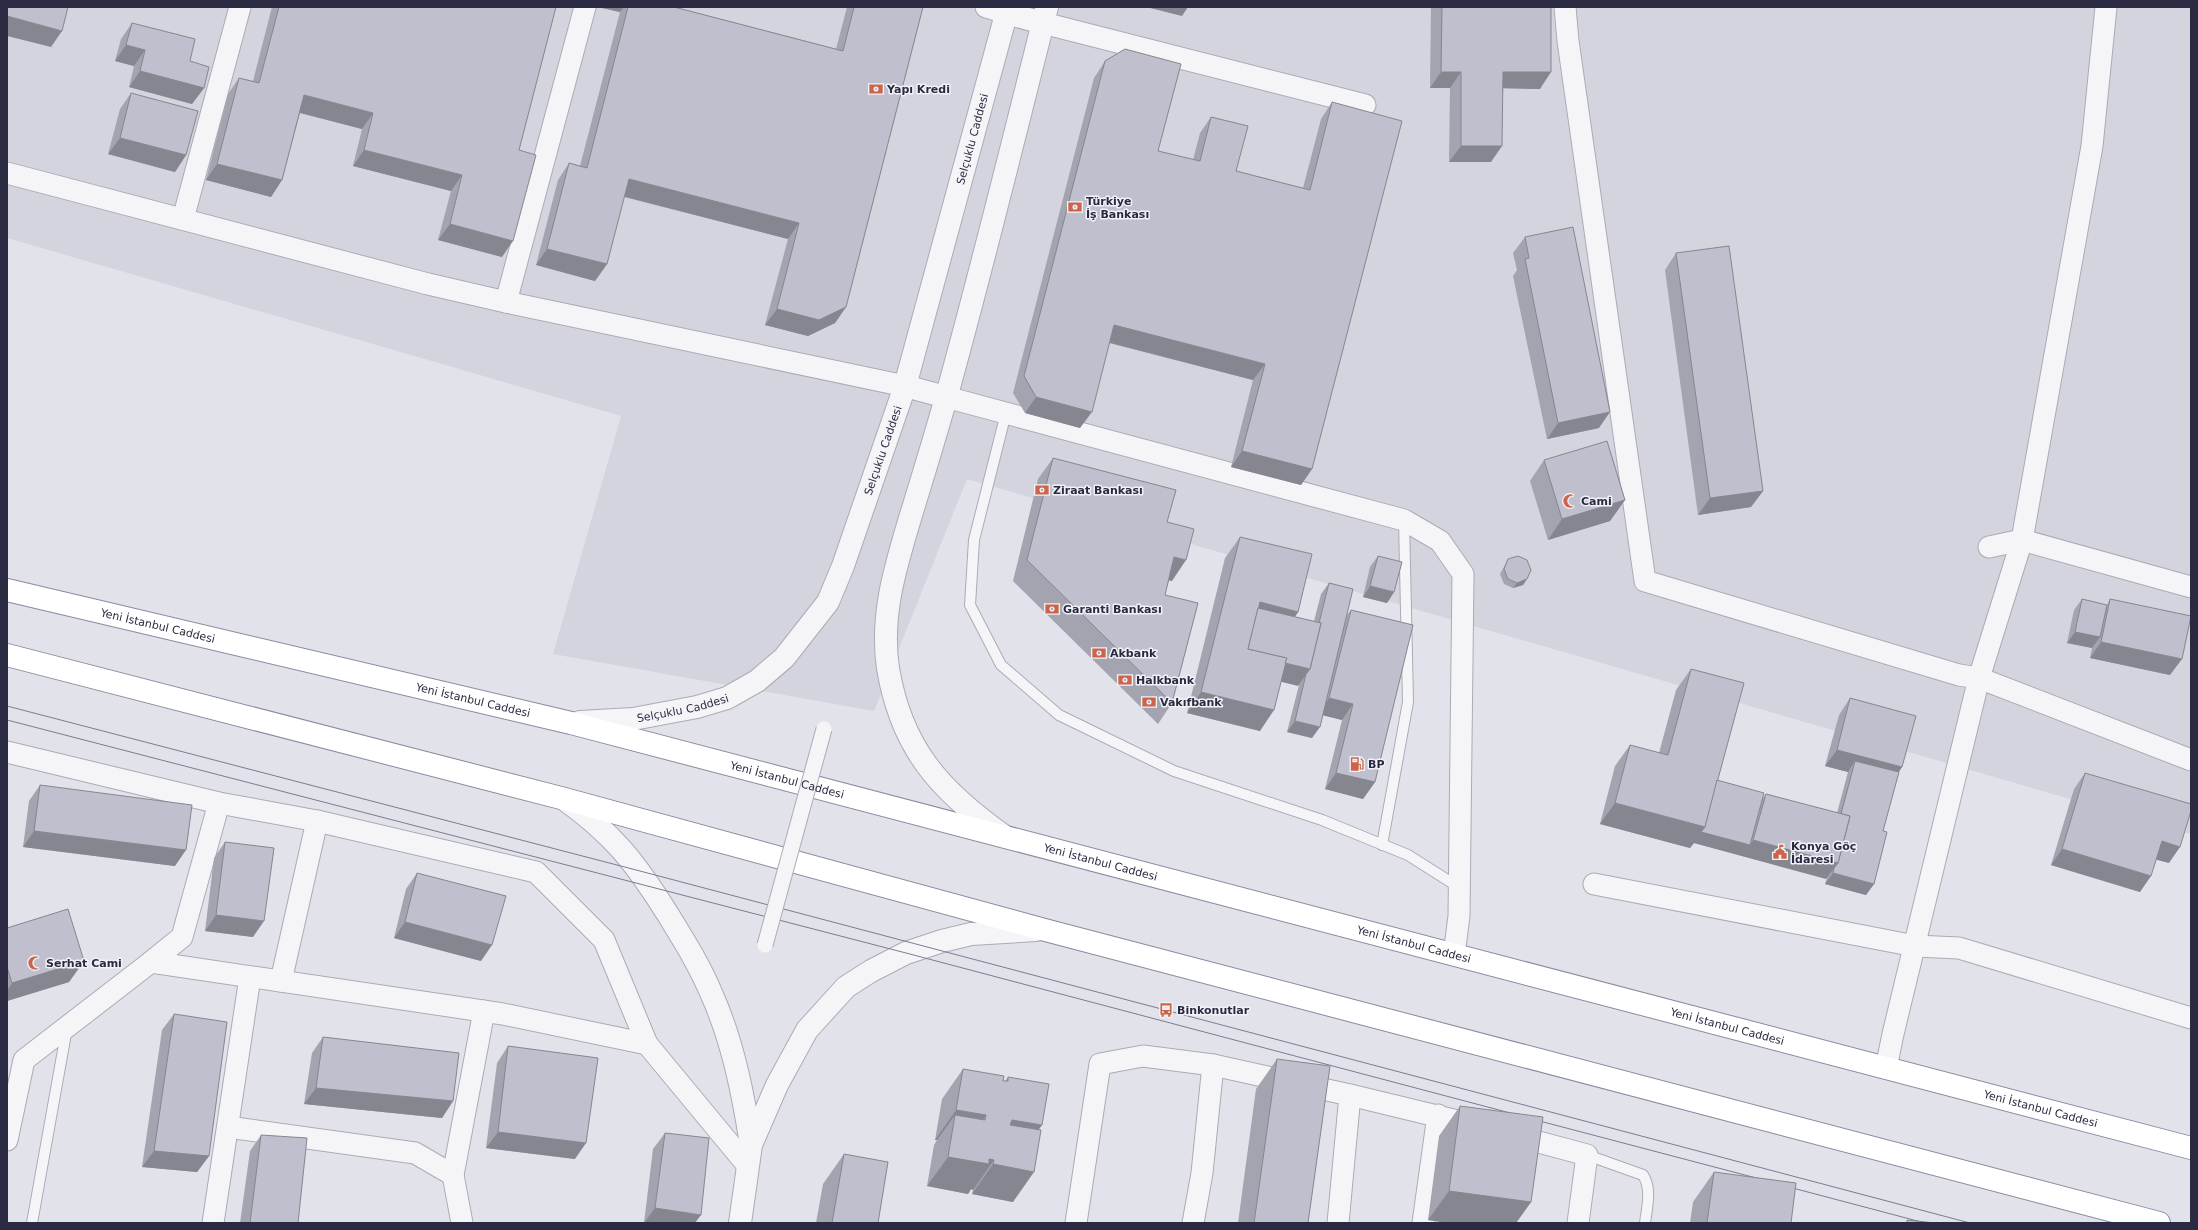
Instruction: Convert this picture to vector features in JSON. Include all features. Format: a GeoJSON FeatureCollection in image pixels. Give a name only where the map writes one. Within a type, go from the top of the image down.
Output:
{"type":"FeatureCollection","features":[{"type":"Feature","properties":{"kind":"highway","name":"Yeni İstanbul Caddesi"},"geometry":{"type":"LineString","coordinates":[[7,590],[571,723],[2191,1148]]}},
{"type":"Feature","properties":{"kind":"highway"},"geometry":{"type":"LineString","coordinates":[[7,655],[561,798],[1045,930],[2159,1223]]}},
{"type":"Feature","properties":{"kind":"street"},"geometry":{"type":"LineString","coordinates":[[183,219],[240,7]]}},
{"type":"Feature","properties":{"kind":"street"},"geometry":{"type":"LineString","coordinates":[[506,302],[585,7]]}},
{"type":"Feature","properties":{"kind":"street"},"geometry":{"type":"LineString","coordinates":[[986,7],[1045,15],[1365,105]]}},
{"type":"Feature","properties":{"kind":"street"},"geometry":{"type":"LineString","coordinates":[[1565,7],[1568,41],[1646,581],[1959,675],[1979,678],[2191,760]]}},
{"type":"Feature","properties":{"kind":"street"},"geometry":{"type":"LineString","coordinates":[[1886,1068],[1979,678],[2022,540],[2092,146],[2106,7]]}},
{"type":"Feature","properties":{"kind":"street","name":"Selçuklu Caddesi"},"geometry":{"type":"LineString","coordinates":[[571,723],[633,719],[697,707],[726,698],[757,681],[784,658],[828,602],[843,566],[905,386],[1007,10]]}},
{"type":"Feature","properties":{"kind":"street"},"geometry":{"type":"LineString","coordinates":[[1007,838],[970,811],[932,774],[915,747],[901,720],[888,666],[886,611],[892,579],[946,397],[1045,15]]}},
{"type":"Feature","properties":{"kind":"street"},"geometry":{"type":"LineString","coordinates":[[7,173],[428,284],[506,302],[905,386],[1404,520],[1440,541],[1463,574],[1460,888],[1459,916],[1454,955]]}},
{"type":"Feature","properties":{"kind":"street"},"geometry":{"type":"LineString","coordinates":[[1989,547],[2022,540],[2191,587]]}},
{"type":"Feature","properties":{"kind":"street"},"geometry":{"type":"LineString","coordinates":[[765,945],[824,728]]}},
{"type":"Feature","properties":{"kind":"street"},"geometry":{"type":"LineString","coordinates":[[7,752],[219,803],[317,821],[536,872],[604,940],[647,1044],[748,1166]]}},
{"type":"Feature","properties":{"kind":"street"},"geometry":{"type":"LineString","coordinates":[[561,798],[593,820],[618,844],[640,871],[696,962],[712,994],[726,1030],[746,1112],[751,1144]]}},
{"type":"Feature","properties":{"kind":"street"},"geometry":{"type":"LineString","coordinates":[[7,1140],[16,1058],[67,1027],[182,937],[219,803]]}},
{"type":"Feature","properties":{"kind":"street"},"geometry":{"type":"LineString","coordinates":[[281,981],[317,821]]}},
{"type":"Feature","properties":{"kind":"street"},"geometry":{"type":"LineString","coordinates":[[1594,884],[1915,946],[1959,948],[2191,1018]]}},
{"type":"Feature","properties":{"kind":"street"},"geometry":{"type":"LineString","coordinates":[[740,1223],[751,1144],[776,1085],[807,1030],[846,987],[870,971],[906,953],[942,941],[971,934],[1004,931],[1045,930]]}},
{"type":"Feature","properties":{"kind":"street"},"geometry":{"type":"LineString","coordinates":[[151,962],[484,1012],[647,1044]]}},
{"type":"Feature","properties":{"kind":"street"},"geometry":{"type":"LineString","coordinates":[[213,1223],[250,977]]}},
{"type":"Feature","properties":{"kind":"street"},"geometry":{"type":"LineString","coordinates":[[462,1223],[453,1175],[484,1012]]}},
{"type":"Feature","properties":{"kind":"street"},"geometry":{"type":"LineString","coordinates":[[1076,1223],[1100,1064],[1143,1056],[1213,1065],[1350,1095],[1438,1115],[1586,1155],[1578,1223]]}},
{"type":"Feature","properties":{"kind":"street"},"geometry":{"type":"LineString","coordinates":[[1193,1223],[1202,1174],[1213,1065]]}},
{"type":"Feature","properties":{"kind":"street"},"geometry":{"type":"LineString","coordinates":[[1338,1223],[1350,1095]]}},
{"type":"Feature","properties":{"kind":"street"},"geometry":{"type":"LineString","coordinates":[[1423,1223],[1438,1115]]}},
{"type":"Feature","properties":{"kind":"street"},"geometry":{"type":"LineString","coordinates":[[228,1127],[414,1153],[453,1175]]}},
{"type":"Feature","properties":{"kind":"lane"},"geometry":{"type":"LineString","coordinates":[[1006,413],[974,540],[970,605],[1001,665],[1059,715],[1174,771],[1322,820],[1408,855],[1460,888]]}},
{"type":"Feature","properties":{"kind":"lane"},"geometry":{"type":"LineString","coordinates":[[1382,845],[1408,702],[1404,520]]}},
{"type":"Feature","properties":{"kind":"lane"},"geometry":{"type":"LineString","coordinates":[[32,1223],[67,1027]]}},
{"type":"Feature","properties":{"kind":"lane"},"geometry":{"type":"LineString","coordinates":[[1586,1155],[1642,1175],[1648,1182],[1649,1190],[1645,1223]]}},
{"type":"Feature","properties":{"kind":"shaded area"},"geometry":{"type":"Polygon","coordinates":[[[7,7],[2191,7],[2191,834],[967,479],[874,711],[553,654],[621,416],[7,238],[7,7]]]}},
{"type":"Feature","properties":{"kind":"building"},"geometry":{"type":"Polygon","coordinates":[[[7,7],[68,7],[62,31],[7,16],[7,7]]]}},
{"type":"Feature","properties":{"kind":"building"},"geometry":{"type":"Polygon","coordinates":[[[279,7],[556,7],[519,150],[536,155],[513,241],[450,224],[462,175],[364,150],[373,113],[304,95],[282,180],[217,164],[239,78],[259,83],[279,7]]]}},
{"type":"Feature","properties":{"kind":"building"},"geometry":{"type":"Polygon","coordinates":[[[628,7],[674,7],[843,51],[854,7],[923,7],[846,307],[819,320],[777,309],[799,223],[629,179],[607,264],[547,249],[569,163],[587,168],[628,7]]]}},
{"type":"Feature","properties":{"kind":"building"},"geometry":{"type":"Polygon","coordinates":[[[1442,7],[1551,7],[1551,72],[1503,72],[1502,146],[1461,146],[1461,72],[1441,72],[1442,7]]]}},
{"type":"Feature","properties":{"kind":"building"},"geometry":{"type":"Polygon","coordinates":[[[132,23],[195,39],[190,61],[209,67],[204,88],[140,71],[145,50],[126,45],[132,23]]]}},
{"type":"Feature","properties":{"kind":"building"},"geometry":{"type":"Polygon","coordinates":[[[1125,49],[1181,64],[1158,151],[1200,161],[1211,117],[1248,126],[1236,171],[1310,190],[1332,102],[1402,121],[1312,469],[1242,451],[1265,364],[1114,325],[1092,412],[1036,397],[1024,376],[1105,61],[1125,49]]]}},
{"type":"Feature","properties":{"kind":"building"},"geometry":{"type":"Polygon","coordinates":[[[131,93],[198,111],[186,155],[120,138],[131,93]]]}},
{"type":"Feature","properties":{"kind":"building"},"geometry":{"type":"Polygon","coordinates":[[[1573,227],[1610,412],[1558,423],[1525,259],[1529,258],[1525,237],[1573,227]]]}},
{"type":"Feature","properties":{"kind":"building"},"geometry":{"type":"Polygon","coordinates":[[[1729,246],[1763,491],[1710,498],[1676,253],[1729,246]]]}},
{"type":"Feature","properties":{"kind":"building"},"geometry":{"type":"Polygon","coordinates":[[[1607,441],[1625,500],[1562,519],[1544,460],[1607,441]]]}},
{"type":"Feature","properties":{"kind":"building"},"geometry":{"type":"Polygon","coordinates":[[[1053,458],[1176,490],[1167,522],[1194,529],[1186,560],[1174,557],[1165,595],[1198,603],[1172,703],[1027,560],[1053,458]]]}},
{"type":"Feature","properties":{"kind":"building"},"geometry":{"type":"Polygon","coordinates":[[[1240,537],[1312,554],[1298,612],[1260,602],[1248,649],[1287,658],[1274,710],[1201,692],[1240,537]]]}},
{"type":"Feature","properties":{"kind":"building"},"geometry":{"type":"Polygon","coordinates":[[[1378,556],[1402,562],[1394,592],[1370,586],[1378,556]]]}},
{"type":"Feature","properties":{"kind":"building"},"geometry":{"type":"Polygon","coordinates":[[[1518,556],[1527,560],[1531,570],[1527,579],[1517,583],[1508,579],[1504,569],[1508,559],[1518,556]]]}},
{"type":"Feature","properties":{"kind":"building"},"geometry":{"type":"Polygon","coordinates":[[[1329,583],[1353,589],[1320,727],[1295,721],[1306,674],[1310,669],[1329,583]]]}},
{"type":"Feature","properties":{"kind":"building"},"geometry":{"type":"Polygon","coordinates":[[[2082,599],[2107,605],[2100,637],[2075,632],[2082,599]]]}},
{"type":"Feature","properties":{"kind":"building"},"geometry":{"type":"Polygon","coordinates":[[[2110,599],[2191,616],[2182,659],[2101,642],[2110,599]]]}},
{"type":"Feature","properties":{"kind":"building"},"geometry":{"type":"Polygon","coordinates":[[[1258,608],[1321,623],[1310,669],[1285,663],[1287,658],[1248,649],[1258,608]]]}},
{"type":"Feature","properties":{"kind":"building"},"geometry":{"type":"Polygon","coordinates":[[[1351,610],[1413,625],[1375,782],[1336,773],[1353,704],[1329,698],[1351,610]]]}},
{"type":"Feature","properties":{"kind":"building"},"geometry":{"type":"Polygon","coordinates":[[[1691,669],[1744,683],[1705,827],[1615,803],[1630,745],[1668,755],[1691,669]]]}},
{"type":"Feature","properties":{"kind":"building"},"geometry":{"type":"Polygon","coordinates":[[[1850,698],[1916,716],[1902,767],[1837,750],[1850,698]]]}},
{"type":"Feature","properties":{"kind":"building"},"geometry":{"type":"Polygon","coordinates":[[[1855,761],[1899,772],[1883,831],[1887,832],[1874,884],[1833,873],[1834,868],[1838,863],[1850,816],[1841,814],[1855,761]]]}},
{"type":"Feature","properties":{"kind":"building"},"geometry":{"type":"Polygon","coordinates":[[[2085,773],[2191,804],[2191,811],[2180,847],[2162,841],[2151,876],[2062,849],[2085,773]]]}},
{"type":"Feature","properties":{"kind":"building"},"geometry":{"type":"Polygon","coordinates":[[[1717,780],[1764,793],[1750,845],[1701,832],[1705,827],[1717,780]]]}},
{"type":"Feature","properties":{"kind":"building"},"geometry":{"type":"Polygon","coordinates":[[[40,785],[192,805],[186,850],[34,831],[40,785]]]}},
{"type":"Feature","properties":{"kind":"building"},"geometry":{"type":"Polygon","coordinates":[[[1766,794],[1850,816],[1838,863],[1753,840],[1766,794]]]}},
{"type":"Feature","properties":{"kind":"building"},"geometry":{"type":"Polygon","coordinates":[[[225,842],[274,848],[264,921],[216,915],[225,842]]]}},
{"type":"Feature","properties":{"kind":"building"},"geometry":{"type":"Polygon","coordinates":[[[417,873],[506,896],[492,945],[405,922],[417,873]]]}},
{"type":"Feature","properties":{"kind":"building"},"geometry":{"type":"Polygon","coordinates":[[[68,909],[84,961],[12,983],[7,967],[7,928],[68,909]]]}},
{"type":"Feature","properties":{"kind":"building"},"geometry":{"type":"Polygon","coordinates":[[[174,1014],[227,1022],[209,1156],[154,1151],[174,1014]]]}},
{"type":"Feature","properties":{"kind":"building"},"geometry":{"type":"Polygon","coordinates":[[[323,1037],[459,1053],[453,1101],[316,1088],[323,1037]]]}},
{"type":"Feature","properties":{"kind":"building"},"geometry":{"type":"Polygon","coordinates":[[[508,1046],[598,1058],[586,1143],[498,1132],[508,1046]]]}},
{"type":"Feature","properties":{"kind":"building"},"geometry":{"type":"Polygon","coordinates":[[[1277,1059],[1330,1066],[1308,1223],[1254,1223],[1277,1059]]]}},
{"type":"Feature","properties":{"kind":"building"},"geometry":{"type":"Polygon","coordinates":[[[963,1069],[1004,1076],[1003,1081],[1008,1081],[1008,1077],[1049,1084],[1042,1125],[1012,1120],[1010,1125],[1041,1130],[1034,1172],[993,1164],[994,1160],[989,1159],[989,1164],[948,1157],[955,1115],[985,1120],[986,1115],[956,1110],[963,1069]]]}},
{"type":"Feature","properties":{"kind":"building"},"geometry":{"type":"Polygon","coordinates":[[[1460,1106],[1543,1117],[1531,1202],[1449,1191],[1460,1106]]]}},
{"type":"Feature","properties":{"kind":"building"},"geometry":{"type":"Polygon","coordinates":[[[665,1133],[709,1138],[701,1215],[655,1208],[665,1133]]]}},
{"type":"Feature","properties":{"kind":"building"},"geometry":{"type":"Polygon","coordinates":[[[261,1135],[307,1138],[298,1223],[250,1223],[261,1135]]]}},
{"type":"Feature","properties":{"kind":"building"},"geometry":{"type":"Polygon","coordinates":[[[844,1154],[888,1162],[878,1223],[832,1223],[844,1154]]]}},
{"type":"Feature","properties":{"kind":"building"},"geometry":{"type":"Polygon","coordinates":[[[1714,1172],[1796,1183],[1791,1223],[1707,1223],[1714,1172]]]}},
{"type":"Feature","properties":{"kind":"building"},"geometry":{"type":"Polygon","coordinates":[[[1907,1220],[1935,1223],[1907,1223],[1907,1220]]]}},
{"type":"Feature","properties":{"kind":"tram line"},"geometry":{"type":"LineString","coordinates":[[7,706],[640,871],[1970,1223]]}},
{"type":"Feature","properties":{"kind":"tram line"},"geometry":{"type":"LineString","coordinates":[[7,720],[906,953],[1514,1114]]}},
{"type":"Feature","properties":{"kind":"tram line"},"geometry":{"type":"LineString","coordinates":[[1532,1119],[1760,1179]]}},
{"type":"Feature","properties":{"kind":"tram line"},"geometry":{"type":"LineString","coordinates":[[1785,1186],[1925,1223]]}},
{"type":"Feature","properties":{"kind":"place","name":"Yapı Kredi"},"geometry":{"type":"Point","coordinates":[876,89]}},
{"type":"Feature","properties":{"kind":"place","name":"Türkiye İş Bankası"},"geometry":{"type":"Point","coordinates":[1075,207]}},
{"type":"Feature","properties":{"kind":"place","name":"Ziraat Bankası"},"geometry":{"type":"Point","coordinates":[1042,490]}},
{"type":"Feature","properties":{"kind":"place","name":"Cami"},"geometry":{"type":"Point","coordinates":[1570,501]}},
{"type":"Feature","properties":{"kind":"place","name":"Garanti Bankası"},"geometry":{"type":"Point","coordinates":[1052,609]}},
{"type":"Feature","properties":{"kind":"place","name":"Akbank"},"geometry":{"type":"Point","coordinates":[1099,653]}},
{"type":"Feature","properties":{"kind":"place","name":"Halkbank"},"geometry":{"type":"Point","coordinates":[1125,680]}},
{"type":"Feature","properties":{"kind":"place","name":"Vakıfbank"},"geometry":{"type":"Point","coordinates":[1149,702]}},
{"type":"Feature","properties":{"kind":"place","name":"BP"},"geometry":{"type":"Point","coordinates":[1357,764]}},
{"type":"Feature","properties":{"kind":"place","name":"Konya Göç İdaresi"},"geometry":{"type":"Point","coordinates":[1780,852]}},
{"type":"Feature","properties":{"kind":"place","name":"Serhat Cami"},"geometry":{"type":"Point","coordinates":[35,963]}},
{"type":"Feature","properties":{"kind":"place","name":"Binkonutlar"},"geometry":{"type":"Point","coordinates":[1166,1010]}}]}
